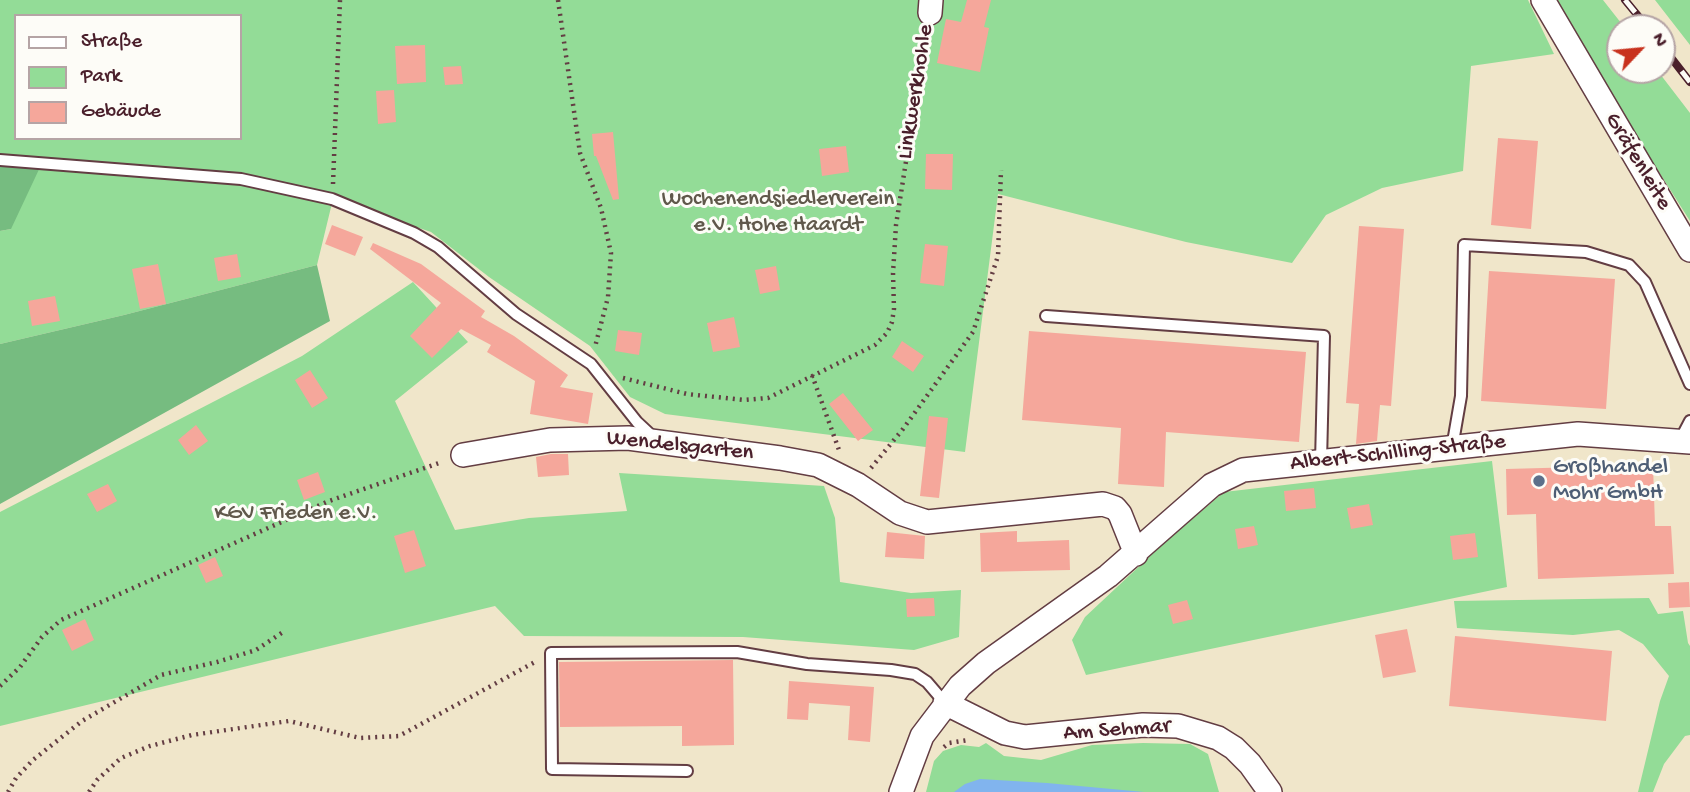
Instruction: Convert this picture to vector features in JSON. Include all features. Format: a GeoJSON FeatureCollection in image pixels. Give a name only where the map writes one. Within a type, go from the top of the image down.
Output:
{"type":"FeatureCollection","features":[{"type":"Feature","properties":{"kind":"street","name":"Gräfenleite"},"geometry":{"type":"LineString","coordinates":[[1543,0],[1690,250]]}},
{"type":"Feature","properties":{"kind":"street","name":"Albert-Schilling-Straße"},"geometry":{"type":"LineString","coordinates":[[901,792],[922,736],[945,703],[986,663],[1136,554],[1212,485],[1243,470],[1578,434],[1685,442]]}},
{"type":"Feature","properties":{"kind":"street","name":"Wendelsgarten"},"geometry":{"type":"LineString","coordinates":[[463,455],[550,440],[628,438],[818,465],[855,484]]}},
{"type":"Feature","properties":{"kind":"street"},"geometry":{"type":"LineString","coordinates":[[855,484],[900,513],[927,522],[1109,505],[1120,514],[1136,554]]}},
{"type":"Feature","properties":{"kind":"street","name":"Am Sehmar"},"geometry":{"type":"LineString","coordinates":[[945,703],[1005,733],[1025,737],[1143,725],[1178,726],[1218,738],[1234,748],[1250,764],[1270,792]]}},
{"type":"Feature","properties":{"kind":"lane"},"geometry":{"type":"LineString","coordinates":[[0,160],[242,179],[332,199],[414,233],[438,247],[516,314],[594,368],[637,422],[662,441]]}},
{"type":"Feature","properties":{"kind":"lane"},"geometry":{"type":"LineString","coordinates":[[1452,448],[1461,396],[1464,245],[1586,252],[1629,265],[1645,282],[1690,384]]}},
{"type":"Feature","properties":{"kind":"lane"},"geometry":{"type":"LineString","coordinates":[[1046,316],[1324,336],[1321,462]]}},
{"type":"Feature","properties":{"kind":"lane"},"geometry":{"type":"LineString","coordinates":[[1685,442],[1690,421]]}},
{"type":"Feature","properties":{"kind":"lane"},"geometry":{"type":"LineString","coordinates":[[687,771],[552,769],[551,653],[737,652],[807,664],[891,670],[915,674],[927,682],[945,703]]}},
{"type":"Feature","properties":{"kind":"path"},"geometry":{"type":"LineString","coordinates":[[332,199],[340,0]]}},
{"type":"Feature","properties":{"kind":"path"},"geometry":{"type":"LineString","coordinates":[[558,0],[580,153],[601,208],[611,253],[608,297],[594,368]]}},
{"type":"Feature","properties":{"kind":"path","name":"Linkwerkhohle"},"geometry":{"type":"LineString","coordinates":[[594,368],[687,394],[744,400],[768,398],[875,345],[887,333],[892,322],[896,225],[930,6]]}},
{"type":"Feature","properties":{"kind":"path"},"geometry":{"type":"LineString","coordinates":[[812,375],[855,484],[903,429],[973,332],[998,256],[1001,170]]}},
{"type":"Feature","properties":{"kind":"path"},"geometry":{"type":"LineString","coordinates":[[0,686],[20,667],[42,637],[61,620],[329,501],[463,455]]}},
{"type":"Feature","properties":{"kind":"path"},"geometry":{"type":"LineString","coordinates":[[8,792],[16,778],[33,760],[82,721],[161,675],[256,650],[283,632]]}},
{"type":"Feature","properties":{"kind":"path"},"geometry":{"type":"LineString","coordinates":[[89,792],[97,780],[121,758],[150,746],[192,735],[289,721],[360,738],[399,736],[551,653]]}},
{"type":"Feature","properties":{"kind":"green space","name":"Wochenendsiedlerverein e.V. Hohe Haardt"},"geometry":{"type":"Polygon","coordinates":[[[0,0],[1528,0],[1554,54],[1471,66],[1463,171],[1382,188],[1326,215],[1292,263],[1186,242],[998,194],[965,452],[665,414],[630,397],[590,346],[489,277],[431,232],[333,199],[317,265],[0,344],[0,231],[11,229],[0,160],[0,0]]]}},
{"type":"Feature","properties":{"kind":"green space"},"geometry":{"type":"Polygon","coordinates":[[[1550,0],[1603,0],[1614,14],[1606,14],[1606,84],[1668,84],[1690,113],[1690,221],[1550,0]]]}},
{"type":"Feature","properties":{"kind":"green space"},"geometry":{"type":"Polygon","coordinates":[[[1655,0],[1690,0],[1690,45],[1676,27],[1676,14],[1666,14],[1655,0]]]}},
{"type":"Feature","properties":{"kind":"green space"},"geometry":{"type":"Polygon","coordinates":[[[0,160],[42,163],[11,229],[0,231],[0,160]]]}},
{"type":"Feature","properties":{"kind":"green space"},"geometry":{"type":"Polygon","coordinates":[[[317,265],[330,321],[0,504],[0,344],[317,265]]]}},
{"type":"Feature","properties":{"kind":"green space","name":"KGV Frieden e.V."},"geometry":{"type":"Polygon","coordinates":[[[413,282],[468,342],[395,401],[455,530],[529,518],[627,511],[619,473],[824,486],[835,518],[840,582],[911,593],[961,590],[959,637],[914,650],[743,637],[524,636],[495,606],[0,726],[0,512],[302,356],[413,282]]]}},
{"type":"Feature","properties":{"kind":"green space"},"geometry":{"type":"Polygon","coordinates":[[[1492,461],[1507,587],[1086,675],[1072,640],[1085,617],[1163,544],[1224,492],[1492,461]]]}},
{"type":"Feature","properties":{"kind":"green space"},"geometry":{"type":"Polygon","coordinates":[[[1649,598],[1658,614],[1683,611],[1690,646],[1690,735],[1685,736],[1664,764],[1653,792],[1638,792],[1660,701],[1669,676],[1643,644],[1619,630],[1573,635],[1457,628],[1454,601],[1649,598]]]}},
{"type":"Feature","properties":{"kind":"green space"},"geometry":{"type":"Polygon","coordinates":[[[986,743],[1004,756],[1041,760],[1092,745],[1190,744],[1208,754],[1219,792],[926,792],[934,761],[943,751],[961,745],[979,747],[986,743]]]}},
{"type":"Feature","properties":{"kind":"water"},"geometry":{"type":"Polygon","coordinates":[[[980,779],[1144,792],[954,792],[965,784],[980,779]]]}},
{"type":"Feature","properties":{"kind":"building"},"geometry":{"type":"Polygon","coordinates":[[[967,0],[991,0],[984,27],[989,28],[980,72],[937,63],[946,19],[961,22],[967,0]]]}},
{"type":"Feature","properties":{"kind":"building"},"geometry":{"type":"Polygon","coordinates":[[[425,45],[426,82],[397,84],[395,46],[425,45]]]}},
{"type":"Feature","properties":{"kind":"building"},"geometry":{"type":"Polygon","coordinates":[[[461,66],[463,84],[445,85],[443,67],[461,66]]]}},
{"type":"Feature","properties":{"kind":"building"},"geometry":{"type":"Polygon","coordinates":[[[394,90],[396,122],[378,124],[376,91],[394,90]]]}},
{"type":"Feature","properties":{"kind":"building"},"geometry":{"type":"Polygon","coordinates":[[[613,132],[619,199],[613,200],[594,156],[592,134],[613,132]]]}},
{"type":"Feature","properties":{"kind":"building"},"geometry":{"type":"Polygon","coordinates":[[[1498,138],[1538,141],[1531,229],[1491,225],[1498,138]]]}},
{"type":"Feature","properties":{"kind":"building"},"geometry":{"type":"Polygon","coordinates":[[[846,146],[849,172],[822,176],[819,149],[846,146]]]}},
{"type":"Feature","properties":{"kind":"building"},"geometry":{"type":"Polygon","coordinates":[[[926,154],[953,154],[952,190],[925,189],[926,154]]]}},
{"type":"Feature","properties":{"kind":"building"},"geometry":{"type":"Polygon","coordinates":[[[332,225],[363,237],[355,256],[325,244],[332,225]]]}},
{"type":"Feature","properties":{"kind":"building"},"geometry":{"type":"Polygon","coordinates":[[[1359,226],[1404,229],[1391,406],[1380,405],[1377,441],[1356,444],[1359,404],[1346,403],[1359,226]]]}},
{"type":"Feature","properties":{"kind":"building"},"geometry":{"type":"Polygon","coordinates":[[[373,243],[421,264],[485,311],[481,317],[514,336],[568,375],[560,387],[593,393],[588,424],[530,414],[535,381],[487,352],[491,345],[461,329],[432,358],[410,336],[441,303],[370,249],[373,243]]]}},
{"type":"Feature","properties":{"kind":"building"},"geometry":{"type":"Polygon","coordinates":[[[925,244],[948,246],[944,286],[920,283],[925,244]]]}},
{"type":"Feature","properties":{"kind":"building"},"geometry":{"type":"Polygon","coordinates":[[[237,254],[241,277],[218,281],[214,258],[237,254]]]}},
{"type":"Feature","properties":{"kind":"building"},"geometry":{"type":"Polygon","coordinates":[[[158,264],[166,304],[140,309],[132,269],[158,264]]]}},
{"type":"Feature","properties":{"kind":"building"},"geometry":{"type":"Polygon","coordinates":[[[776,266],[780,290],[760,294],[755,270],[776,266]]]}},
{"type":"Feature","properties":{"kind":"building"},"geometry":{"type":"Polygon","coordinates":[[[1489,271],[1615,279],[1606,409],[1481,401],[1489,271]]]}},
{"type":"Feature","properties":{"kind":"building"},"geometry":{"type":"Polygon","coordinates":[[[55,296],[60,321],[32,326],[28,301],[55,296]]]}},
{"type":"Feature","properties":{"kind":"building"},"geometry":{"type":"Polygon","coordinates":[[[734,317],[740,347],[713,352],[707,323],[734,317]]]}},
{"type":"Feature","properties":{"kind":"building"},"geometry":{"type":"Polygon","coordinates":[[[618,330],[642,333],[639,355],[615,351],[618,330]]]}},
{"type":"Feature","properties":{"kind":"building"},"geometry":{"type":"Polygon","coordinates":[[[1029,331],[1306,352],[1299,442],[1166,432],[1164,487],[1118,484],[1121,428],[1022,420],[1029,331]]]}},
{"type":"Feature","properties":{"kind":"building"},"geometry":{"type":"Polygon","coordinates":[[[902,341],[924,356],[913,372],[892,357],[902,341]]]}},
{"type":"Feature","properties":{"kind":"building"},"geometry":{"type":"Polygon","coordinates":[[[310,370],[328,398],[312,408],[295,380],[310,370]]]}},
{"type":"Feature","properties":{"kind":"building"},"geometry":{"type":"Polygon","coordinates":[[[843,393],[873,430],[858,441],[829,404],[843,393]]]}},
{"type":"Feature","properties":{"kind":"building"},"geometry":{"type":"Polygon","coordinates":[[[929,416],[948,418],[939,498],[920,496],[929,416]]]}},
{"type":"Feature","properties":{"kind":"building"},"geometry":{"type":"Polygon","coordinates":[[[196,425],[208,441],[189,455],[178,440],[196,425]]]}},
{"type":"Feature","properties":{"kind":"building"},"geometry":{"type":"Polygon","coordinates":[[[568,454],[569,475],[538,477],[536,457],[568,454]]]}},
{"type":"Feature","properties":{"kind":"building"},"geometry":{"type":"Polygon","coordinates":[[[1653,465],[1655,526],[1671,526],[1674,574],[1538,579],[1536,514],[1507,515],[1506,469],[1653,465]]]}},
{"type":"Feature","properties":{"kind":"building"},"geometry":{"type":"Polygon","coordinates":[[[318,472],[325,492],[304,500],[297,480],[318,472]]]}},
{"type":"Feature","properties":{"kind":"building"},"geometry":{"type":"Polygon","coordinates":[[[108,484],[117,501],[97,512],[87,494],[108,484]]]}},
{"type":"Feature","properties":{"kind":"building"},"geometry":{"type":"Polygon","coordinates":[[[1314,488],[1316,508],[1286,511],[1284,491],[1314,488]]]}},
{"type":"Feature","properties":{"kind":"building"},"geometry":{"type":"Polygon","coordinates":[[[1369,504],[1373,525],[1351,529],[1347,508],[1369,504]]]}},
{"type":"Feature","properties":{"kind":"building"},"geometry":{"type":"Polygon","coordinates":[[[1254,526],[1258,545],[1238,549],[1235,529],[1254,526]]]}},
{"type":"Feature","properties":{"kind":"building"},"geometry":{"type":"Polygon","coordinates":[[[414,530],[426,566],[405,573],[394,536],[414,530]]]}},
{"type":"Feature","properties":{"kind":"building"},"geometry":{"type":"Polygon","coordinates":[[[1017,531],[1017,542],[1069,540],[1070,570],[981,572],[980,533],[1017,531]]]}},
{"type":"Feature","properties":{"kind":"building"},"geometry":{"type":"Polygon","coordinates":[[[887,532],[925,536],[924,559],[885,557],[887,532]]]}},
{"type":"Feature","properties":{"kind":"building"},"geometry":{"type":"Polygon","coordinates":[[[1475,533],[1478,557],[1453,560],[1450,536],[1475,533]]]}},
{"type":"Feature","properties":{"kind":"building"},"geometry":{"type":"Polygon","coordinates":[[[215,557],[223,576],[206,583],[198,565],[215,557]]]}},
{"type":"Feature","properties":{"kind":"building"},"geometry":{"type":"Polygon","coordinates":[[[1689,582],[1690,607],[1669,608],[1668,583],[1689,582]]]}},
{"type":"Feature","properties":{"kind":"building"},"geometry":{"type":"Polygon","coordinates":[[[934,598],[935,616],[907,617],[906,599],[934,598]]]}},
{"type":"Feature","properties":{"kind":"building"},"geometry":{"type":"Polygon","coordinates":[[[1187,600],[1193,619],[1173,624],[1168,605],[1187,600]]]}},
{"type":"Feature","properties":{"kind":"building"},"geometry":{"type":"Polygon","coordinates":[[[85,619],[94,640],[72,651],[62,630],[85,619]]]}},
{"type":"Feature","properties":{"kind":"building"},"geometry":{"type":"Polygon","coordinates":[[[1407,629],[1416,672],[1383,678],[1375,635],[1407,629]]]}},
{"type":"Feature","properties":{"kind":"building"},"geometry":{"type":"Polygon","coordinates":[[[1455,636],[1612,651],[1606,721],[1449,706],[1455,636]]]}},
{"type":"Feature","properties":{"kind":"building"},"geometry":{"type":"Polygon","coordinates":[[[733,660],[734,745],[682,746],[682,726],[560,727],[559,662],[733,660]]]}},
{"type":"Feature","properties":{"kind":"building"},"geometry":{"type":"Polygon","coordinates":[[[789,681],[874,687],[870,742],[848,740],[850,706],[809,703],[808,720],[787,719],[789,681]]]}},
{"type":"Feature","properties":{"kind":"railway"},"geometry":{"type":"LineString","coordinates":[[1625,0],[1636,14]]}},
{"type":"Feature","properties":{"kind":"railway"},"geometry":{"type":"LineString","coordinates":[[1676,64],[1690,82]]}},
{"type":"Feature","properties":{"kind":"place","name":"Großhandel Mohr GmbH"},"geometry":{"type":"Point","coordinates":[1539,481]}}]}
